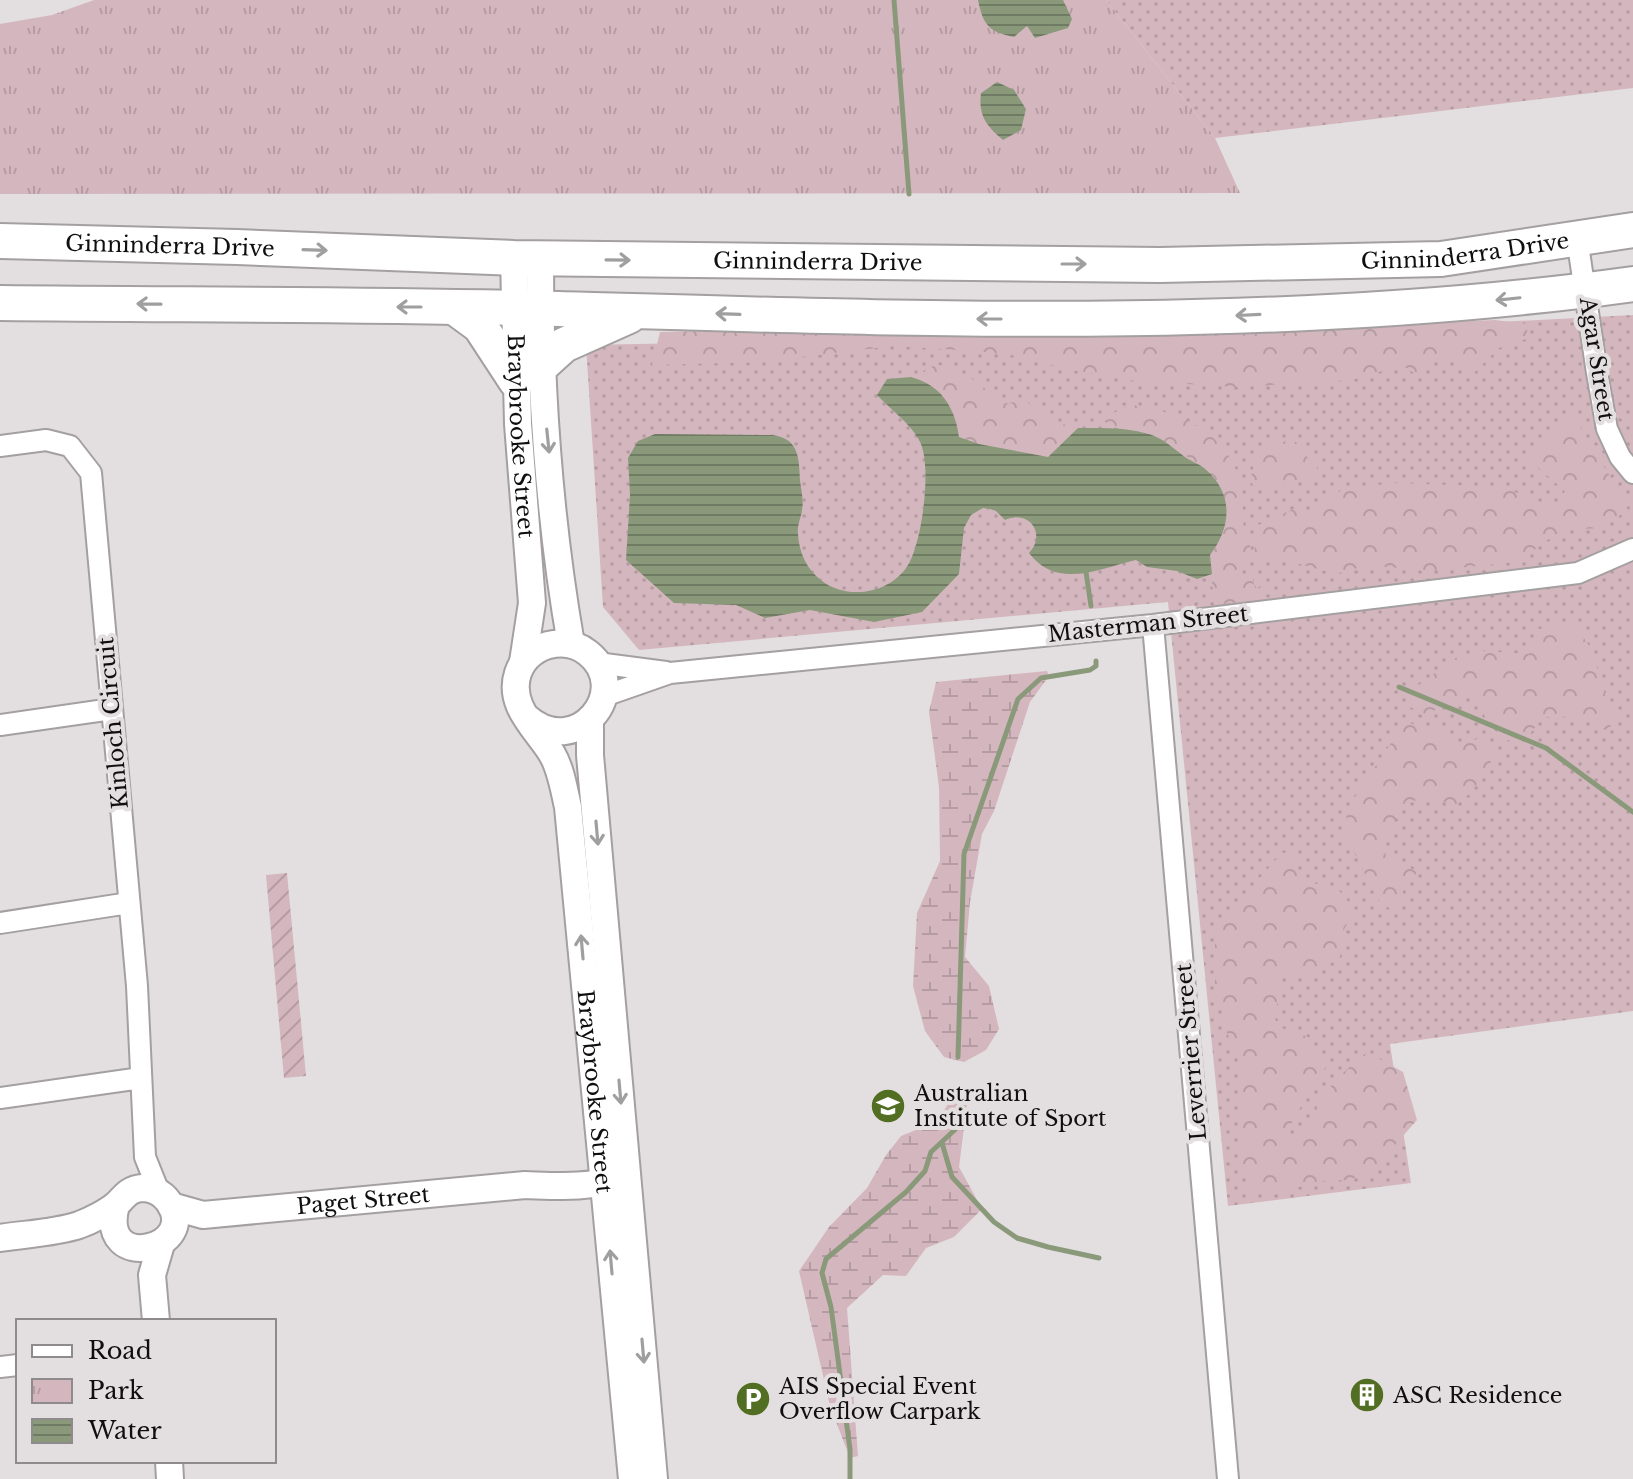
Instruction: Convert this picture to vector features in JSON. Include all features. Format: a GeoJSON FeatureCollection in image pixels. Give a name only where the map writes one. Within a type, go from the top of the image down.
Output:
{"type":"FeatureCollection","features":[{"type":"Feature","properties":{"kind":"main road","name":"Ginninderra Drive"},"geometry":{"type":"LineString","coordinates":[[0,241],[527,259],[1160,265],[1441,259],[1633,230]]}},
{"type":"Feature","properties":{"kind":"main road"},"geometry":{"type":"LineString","coordinates":[[0,303],[527,308],[868,318],[1163,320],[1460,304],[1633,284]]}},
{"type":"Feature","properties":{"kind":"main road"},"geometry":{"type":"LineString","coordinates":[[454,307],[480,326],[529,372],[564,345],[641,312]]}},
{"type":"Feature","properties":{"kind":"street","name":"Agar Street"},"geometry":{"type":"LineString","coordinates":[[1577,238],[1607,429],[1620,457],[1633,473]]}},
{"type":"Feature","properties":{"kind":"street","name":"Braybrooke Street"},"geometry":{"type":"LineString","coordinates":[[523,662],[532,603],[527,259]]}},
{"type":"Feature","properties":{"kind":"street","name":"Braybrooke Street"},"geometry":{"type":"LineString","coordinates":[[529,372],[550,463],[571,644]]}},
{"type":"Feature","properties":{"kind":"street","name":"Kinloch Circuit"},"geometry":{"type":"LineString","coordinates":[[0,446],[46,440],[70,446],[91,473],[129,903],[145,1157],[165,1199]]}},
{"type":"Feature","properties":{"kind":"street","name":"Masterman Street"},"geometry":{"type":"LineString","coordinates":[[597,663],[670,673],[1153,625],[1578,573],[1627,551],[1633,533]]}},
{"type":"Feature","properties":{"kind":"street","name":"Leverrier Street"},"geometry":{"type":"LineString","coordinates":[[1153,625],[1228,1479]]}},
{"type":"Feature","properties":{"kind":"street"},"geometry":{"type":"LineString","coordinates":[[571,644],[586,651],[597,663],[604,683],[604,696],[599,709],[580,727],[557,732],[541,728],[526,717],[519,707],[515,691],[523,662],[534,651],[547,645],[571,644]]}},
{"type":"Feature","properties":{"kind":"street","name":"Masterman Street"},"geometry":{"type":"LineString","coordinates":[[604,696],[670,673]]}},
{"type":"Feature","properties":{"kind":"street"},"geometry":{"type":"LineString","coordinates":[[0,725],[112,709]]}},
{"type":"Feature","properties":{"kind":"street","name":"Braybrooke Street"},"geometry":{"type":"LineString","coordinates":[[526,717],[554,756],[568,807],[611,1176],[654,1479]]}},
{"type":"Feature","properties":{"kind":"street","name":"Braybrooke Street"},"geometry":{"type":"LineString","coordinates":[[590,720],[611,1176],[632,1479]]}},
{"type":"Feature","properties":{"kind":"street"},"geometry":{"type":"LineString","coordinates":[[0,923],[129,903]]}},
{"type":"Feature","properties":{"kind":"street"},"geometry":{"type":"LineString","coordinates":[[0,1098],[141,1078]]}},
{"type":"Feature","properties":{"kind":"street","name":"Kinloch Circuit"},"geometry":{"type":"LineString","coordinates":[[123,1198],[145,1157]]}},
{"type":"Feature","properties":{"kind":"street","name":"Paget Street"},"geometry":{"type":"LineString","coordinates":[[166,1239],[203,1215],[525,1185],[568,1174],[611,1176]]}},
{"type":"Feature","properties":{"kind":"street"},"geometry":{"type":"LineString","coordinates":[[0,1238],[79,1225],[141,1188],[165,1199],[174,1217],[152,1275],[156,1319]]}},
{"type":"Feature","properties":{"kind":"street"},"geometry":{"type":"LineString","coordinates":[[123,1198],[113,1217],[125,1242],[152,1275]]}},
{"type":"Feature","properties":{"kind":"street","name":"Paget Street"},"geometry":{"type":"LineString","coordinates":[[165,1199],[203,1215]]}},
{"type":"Feature","properties":{"kind":"street"},"geometry":{"type":"LineString","coordinates":[[79,1225],[140,1250],[166,1239]]}},
{"type":"Feature","properties":{"kind":"green space"},"geometry":{"type":"Polygon","coordinates":[[[94,0],[1106,0],[1215,138],[1240,193],[0,194],[0,24],[52,15],[94,0]]]}},
{"type":"Feature","properties":{"kind":"green space"},"geometry":{"type":"Polygon","coordinates":[[[1106,0],[1633,0],[1633,88],[1215,138],[1106,0]]]}},
{"type":"Feature","properties":{"kind":"green space"},"geometry":{"type":"Polygon","coordinates":[[[1633,315],[1633,1011],[1390,1044],[1411,1183],[1228,1206],[1168,602],[639,650],[603,607],[586,345],[1347,330],[1633,315]]]}},
{"type":"Feature","properties":{"kind":"green space"},"geometry":{"type":"Polygon","coordinates":[[[1495,320],[1528,324],[1526,339],[1499,348],[1474,373],[1458,359],[1434,357],[1421,378],[1402,365],[1352,380],[1238,387],[1135,381],[1056,367],[1019,356],[893,346],[760,362],[652,365],[660,332],[894,327],[1152,334],[1495,320]]]}},
{"type":"Feature","properties":{"kind":"green space"},"geometry":{"type":"Polygon","coordinates":[[[937,364],[979,382],[999,404],[1026,401],[1050,421],[1078,428],[1049,457],[978,444],[959,437],[954,419],[943,401],[920,380],[911,377],[937,364]]]}},
{"type":"Feature","properties":{"kind":"green space"},"geometry":{"type":"Polygon","coordinates":[[[1130,405],[1167,413],[1201,428],[1227,454],[1242,490],[1244,525],[1252,552],[1238,581],[1252,572],[1254,585],[1258,589],[1266,583],[1264,599],[1223,604],[1213,593],[1210,555],[1219,543],[1227,513],[1201,465],[1152,435],[1112,427],[1101,419],[1130,405]]]}},
{"type":"Feature","properties":{"kind":"green space"},"geometry":{"type":"Polygon","coordinates":[[[1576,413],[1588,447],[1606,469],[1628,510],[1601,528],[1561,530],[1518,562],[1425,571],[1369,565],[1335,574],[1300,564],[1255,557],[1254,527],[1291,510],[1315,511],[1344,488],[1398,483],[1502,487],[1555,508],[1565,491],[1528,459],[1555,429],[1576,413]]]}},
{"type":"Feature","properties":{"kind":"green space"},"geometry":{"type":"Polygon","coordinates":[[[1269,441],[1296,442],[1308,458],[1318,464],[1315,475],[1294,484],[1257,490],[1250,481],[1257,452],[1269,441]]]}},
{"type":"Feature","properties":{"kind":"green space"},"geometry":{"type":"Polygon","coordinates":[[[1553,623],[1576,625],[1592,651],[1607,701],[1620,710],[1607,732],[1585,719],[1543,717],[1529,735],[1506,741],[1486,722],[1481,700],[1469,695],[1426,714],[1410,707],[1416,687],[1457,657],[1483,651],[1529,654],[1536,631],[1553,623]]]}},
{"type":"Feature","properties":{"kind":"green space"},"geometry":{"type":"Polygon","coordinates":[[[1047,671],[1049,676],[1030,702],[994,811],[982,834],[970,902],[965,957],[989,986],[999,1029],[986,1050],[964,1062],[944,1057],[925,1031],[913,986],[917,913],[940,861],[939,787],[929,712],[936,682],[1047,671]]]}},
{"type":"Feature","properties":{"kind":"green space"},"geometry":{"type":"Polygon","coordinates":[[[1405,722],[1437,730],[1457,745],[1481,738],[1495,755],[1471,793],[1456,804],[1432,800],[1406,801],[1383,842],[1386,857],[1397,859],[1417,872],[1404,889],[1395,912],[1380,902],[1345,838],[1347,809],[1405,722]]]}},
{"type":"Feature","properties":{"kind":"green space"},"geometry":{"type":"Polygon","coordinates":[[[1290,850],[1303,881],[1337,888],[1355,910],[1343,931],[1340,957],[1312,976],[1283,977],[1274,1018],[1282,1028],[1308,1037],[1327,1065],[1292,1121],[1288,1151],[1335,1080],[1367,1052],[1403,1072],[1417,1120],[1372,1171],[1349,1180],[1319,1181],[1285,1191],[1248,1190],[1238,1146],[1242,1106],[1237,1055],[1227,1033],[1215,986],[1215,929],[1280,855],[1290,850]]]}},
{"type":"Feature","properties":{"kind":"green space"},"geometry":{"type":"Polygon","coordinates":[[[287,873],[306,1076],[284,1078],[266,875],[287,873]]]}},
{"type":"Feature","properties":{"kind":"green space"},"geometry":{"type":"Polygon","coordinates":[[[952,1097],[962,1097],[967,1104],[959,1167],[982,1209],[954,1237],[926,1248],[906,1276],[883,1275],[847,1308],[858,1456],[850,1458],[830,1406],[799,1271],[829,1227],[867,1188],[901,1136],[938,1121],[952,1097]]]}},
{"type":"Feature","properties":{"kind":"water"},"geometry":{"type":"Polygon","coordinates":[[[978,0],[1063,0],[1072,19],[1068,28],[1035,38],[1027,26],[1014,37],[988,26],[978,0]]]}},
{"type":"Feature","properties":{"kind":"water"},"geometry":{"type":"Polygon","coordinates":[[[997,82],[1014,90],[1026,109],[1021,130],[1003,140],[988,125],[981,108],[981,93],[997,82]]]}},
{"type":"Feature","properties":{"kind":"water"},"geometry":{"type":"Polygon","coordinates":[[[911,377],[931,386],[945,399],[954,416],[959,437],[979,444],[1048,457],[1078,428],[1134,431],[1152,435],[1166,443],[1204,468],[1221,488],[1225,499],[1223,533],[1210,555],[1212,574],[1197,579],[1177,571],[1147,567],[1136,560],[1079,574],[1052,571],[1029,553],[1036,538],[1033,525],[1021,518],[1005,520],[996,511],[983,508],[971,515],[964,528],[959,574],[922,612],[874,622],[810,610],[765,618],[736,605],[674,603],[626,560],[630,495],[628,458],[638,441],[655,434],[772,435],[788,440],[796,450],[803,503],[799,541],[812,572],[822,581],[844,591],[869,591],[891,582],[908,565],[918,539],[924,503],[925,466],[923,451],[915,434],[877,395],[887,379],[911,377]]]}},
{"type":"Feature","properties":{"kind":"waterway"},"geometry":{"type":"LineString","coordinates":[[894,0],[909,194]]}},
{"type":"Feature","properties":{"kind":"waterway"},"geometry":{"type":"LineString","coordinates":[[1086,572],[1091,606]]}},
{"type":"Feature","properties":{"kind":"waterway"},"geometry":{"type":"LineString","coordinates":[[958,1057],[964,854],[1018,699],[1041,678],[1090,670],[1096,666],[1096,661]]}},
{"type":"Feature","properties":{"kind":"waterway"},"geometry":{"type":"LineString","coordinates":[[1399,687],[1546,748],[1633,812]]}},
{"type":"Feature","properties":{"kind":"waterway"},"geometry":{"type":"LineString","coordinates":[[850,1479],[850,1449],[831,1307],[822,1273],[826,1259],[906,1192],[925,1171],[931,1152],[961,1124],[962,1097]]}},
{"type":"Feature","properties":{"kind":"waterway"},"geometry":{"type":"LineString","coordinates":[[942,1143],[952,1177],[994,1222],[1017,1238],[1099,1258]]}},
{"type":"Feature","properties":{"kind":"place","name":"Australian Institute of Sport"},"geometry":{"type":"Point","coordinates":[888,1106]}},
{"type":"Feature","properties":{"kind":"place","name":"ASC Residence"},"geometry":{"type":"Point","coordinates":[1367,1395]}},
{"type":"Feature","properties":{"kind":"place","name":"AIS Special Event Overflow Carpark"},"geometry":{"type":"Point","coordinates":[753,1399]}}]}
